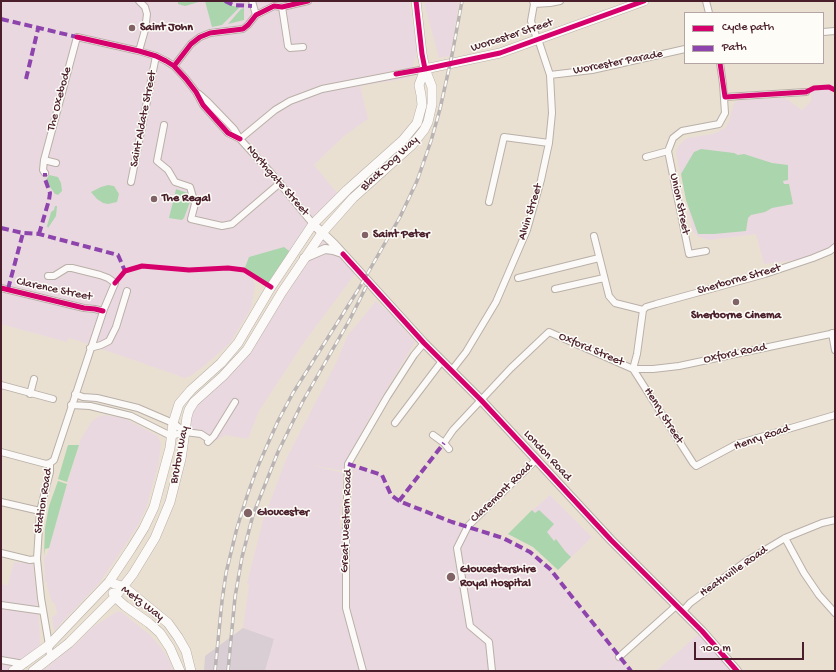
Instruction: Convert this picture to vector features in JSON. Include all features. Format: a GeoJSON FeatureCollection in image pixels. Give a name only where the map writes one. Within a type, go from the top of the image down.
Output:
{"type":"FeatureCollection","features":[{"type":"Feature","properties":{"kind":"main road","name":"Worcester Street"},"geometry":{"type":"LineString","coordinates":[[425,69],[494,54],[644,1]]}},
{"type":"Feature","properties":{"kind":"main road"},"geometry":{"type":"LineString","coordinates":[[415,2],[425,69]]}},
{"type":"Feature","properties":{"kind":"main road","name":"Black Dog Way"},"geometry":{"type":"LineString","coordinates":[[313,224],[347,190],[403,140],[417,123],[422,105],[419,85],[425,69]]}},
{"type":"Feature","properties":{"kind":"main road","name":"Black Dog Way"},"geometry":{"type":"LineString","coordinates":[[322,233],[353,198],[412,145],[424,130],[428,122],[432,104],[432,87],[425,69]]}},
{"type":"Feature","properties":{"kind":"main road","name":"London Road"},"geometry":{"type":"LineString","coordinates":[[313,224],[343,254],[424,343],[452,370],[537,459],[611,540],[702,631],[734,670]]}},
{"type":"Feature","properties":{"kind":"main road","name":"Bruton Way"},"geometry":{"type":"LineString","coordinates":[[13,671],[49,645],[109,582],[131,549],[154,507],[170,448],[173,423],[179,404],[183,398],[221,363],[238,343],[271,287],[313,224]]}},
{"type":"Feature","properties":{"kind":"main road","name":"Bruton Way"},"geometry":{"type":"LineString","coordinates":[[33,671],[69,643],[115,597],[133,574],[155,538],[170,502],[181,459],[189,410],[194,402],[223,376],[247,350],[304,258],[322,233]]}},
{"type":"Feature","properties":{"kind":"main road"},"geometry":{"type":"LineString","coordinates":[[304,258],[326,249],[343,254]]}},
{"type":"Feature","properties":{"kind":"main road","name":"Metz Way"},"geometry":{"type":"LineString","coordinates":[[109,582],[124,587],[168,623],[186,651],[191,671]]}},
{"type":"Feature","properties":{"kind":"main road","name":"Metz Way"},"geometry":{"type":"LineString","coordinates":[[109,582],[115,597],[135,614],[149,623],[160,634],[170,648],[180,671]]}},
{"type":"Feature","properties":{"kind":"street"},"geometry":{"type":"LineString","coordinates":[[139,1],[145,7],[146,14],[145,30],[140,51]]}},
{"type":"Feature","properties":{"kind":"street"},"geometry":{"type":"LineString","coordinates":[[174,66],[191,44],[200,37],[210,33],[243,29],[256,15],[274,6],[282,7],[308,1]]}},
{"type":"Feature","properties":{"kind":"street"},"geometry":{"type":"LineString","coordinates":[[533,2],[550,3],[560,1]]}},
{"type":"Feature","properties":{"kind":"street"},"geometry":{"type":"LineString","coordinates":[[706,1],[709,12]]}},
{"type":"Feature","properties":{"kind":"street","name":"Alvin Street"},"geometry":{"type":"LineString","coordinates":[[452,370],[466,352],[496,302],[519,251],[531,217],[541,180],[549,143],[552,113],[550,74],[531,20],[533,2]]}},
{"type":"Feature","properties":{"kind":"street"},"geometry":{"type":"LineString","coordinates":[[252,3],[256,15]]}},
{"type":"Feature","properties":{"kind":"street"},"geometry":{"type":"LineString","coordinates":[[282,7],[288,46],[290,48],[303,47]]}},
{"type":"Feature","properties":{"kind":"street"},"geometry":{"type":"LineString","coordinates":[[824,32],[835,31]]}},
{"type":"Feature","properties":{"kind":"street","name":"Northgate Street"},"geometry":{"type":"LineString","coordinates":[[76,37],[140,51],[156,56],[174,66],[196,92],[203,105],[228,134],[240,139],[280,183],[313,224]]}},
{"type":"Feature","properties":{"kind":"street","name":"The Oxebode"},"geometry":{"type":"LineString","coordinates":[[45,173],[43,170],[44,160],[76,37]]}},
{"type":"Feature","properties":{"kind":"street","name":"Worcester Parade"},"geometry":{"type":"LineString","coordinates":[[550,74],[592,70],[684,48]]}},
{"type":"Feature","properties":{"kind":"street","name":"Saint Aldate Street"},"geometry":{"type":"LineString","coordinates":[[131,182],[156,56]]}},
{"type":"Feature","properties":{"kind":"street"},"geometry":{"type":"LineString","coordinates":[[646,157],[668,151],[673,138],[682,131],[719,124],[726,114],[720,64]]}},
{"type":"Feature","properties":{"kind":"street","name":"Worcester Street"},"geometry":{"type":"LineString","coordinates":[[240,139],[269,115],[290,101],[322,89],[425,69]]}},
{"type":"Feature","properties":{"kind":"street"},"geometry":{"type":"LineString","coordinates":[[724,96],[806,92]]}},
{"type":"Feature","properties":{"kind":"street"},"geometry":{"type":"LineString","coordinates":[[164,125],[157,161],[168,170],[175,182],[190,188],[195,204],[191,219],[222,226],[232,224],[280,183]]}},
{"type":"Feature","properties":{"kind":"street"},"geometry":{"type":"LineString","coordinates":[[489,202],[504,137],[549,143]]}},
{"type":"Feature","properties":{"kind":"street","name":"Union Street"},"geometry":{"type":"LineString","coordinates":[[668,151],[689,254],[706,251]]}},
{"type":"Feature","properties":{"kind":"street"},"geometry":{"type":"LineString","coordinates":[[44,160],[56,163]]}},
{"type":"Feature","properties":{"kind":"street"},"geometry":{"type":"LineString","coordinates":[[594,236],[609,296],[615,303],[643,310],[634,368]]}},
{"type":"Feature","properties":{"kind":"street","name":"Sherborne Street"},"geometry":{"type":"LineString","coordinates":[[643,310],[646,307],[656,304],[765,274],[813,258],[830,251],[835,247]]}},
{"type":"Feature","properties":{"kind":"street"},"geometry":{"type":"LineString","coordinates":[[518,278],[599,258]]}},
{"type":"Feature","properties":{"kind":"street","name":"Station Road"},"geometry":{"type":"LineString","coordinates":[[48,276],[54,276],[67,268],[72,268],[100,275],[116,282],[90,348],[54,460],[50,463],[50,472],[40,511],[37,559],[50,658]]}},
{"type":"Feature","properties":{"kind":"street"},"geometry":{"type":"LineString","coordinates":[[555,290],[604,278]]}},
{"type":"Feature","properties":{"kind":"street","name":"Clarence Street"},"geometry":{"type":"LineString","coordinates":[[1,288],[84,308],[104,311]]}},
{"type":"Feature","properties":{"kind":"street"},"geometry":{"type":"LineString","coordinates":[[90,348],[109,341],[118,321],[128,291]]}},
{"type":"Feature","properties":{"kind":"street","name":"Oxford Street"},"geometry":{"type":"LineString","coordinates":[[481,400],[516,362],[549,332],[634,368]]}},
{"type":"Feature","properties":{"kind":"street"},"geometry":{"type":"LineString","coordinates":[[833,333],[835,350]]}},
{"type":"Feature","properties":{"kind":"street","name":"Oxford Road"},"geometry":{"type":"LineString","coordinates":[[634,368],[679,366],[833,333]]}},
{"type":"Feature","properties":{"kind":"street","name":"Great Western Road"},"geometry":{"type":"LineString","coordinates":[[363,671],[346,608],[348,464],[387,397],[414,355],[424,343]]}},
{"type":"Feature","properties":{"kind":"street"},"geometry":{"type":"LineString","coordinates":[[395,423],[442,361]]}},
{"type":"Feature","properties":{"kind":"street","name":"Henry Street"},"geometry":{"type":"LineString","coordinates":[[634,368],[693,463]]}},
{"type":"Feature","properties":{"kind":"street"},"geometry":{"type":"LineString","coordinates":[[30,394],[34,380]]}},
{"type":"Feature","properties":{"kind":"street"},"geometry":{"type":"LineString","coordinates":[[1,386],[53,399]]}},
{"type":"Feature","properties":{"kind":"street","name":"Bruton Way"},"geometry":{"type":"LineString","coordinates":[[75,394],[138,408],[173,423]]}},
{"type":"Feature","properties":{"kind":"street"},"geometry":{"type":"LineString","coordinates":[[444,443],[453,430],[481,400]]}},
{"type":"Feature","properties":{"kind":"street"},"geometry":{"type":"LineString","coordinates":[[171,436],[185,432],[201,434],[207,440],[235,402]]}},
{"type":"Feature","properties":{"kind":"street","name":"Bruton Way"},"geometry":{"type":"LineString","coordinates":[[72,406],[90,406],[131,416],[171,436]]}},
{"type":"Feature","properties":{"kind":"street","name":"Henry Road"},"geometry":{"type":"LineString","coordinates":[[693,463],[696,466],[700,465],[737,444],[835,414]]}},
{"type":"Feature","properties":{"kind":"street"},"geometry":{"type":"LineString","coordinates":[[173,423],[185,432]]}},
{"type":"Feature","properties":{"kind":"street"},"geometry":{"type":"LineString","coordinates":[[433,435],[444,443],[449,449]]}},
{"type":"Feature","properties":{"kind":"street"},"geometry":{"type":"LineString","coordinates":[[1,452],[46,464],[50,463]]}},
{"type":"Feature","properties":{"kind":"street","name":"Claremont Road"},"geometry":{"type":"LineString","coordinates":[[492,671],[489,642],[470,626],[457,548],[468,526],[537,459]]}},
{"type":"Feature","properties":{"kind":"street"},"geometry":{"type":"LineString","coordinates":[[1,502],[40,511]]}},
{"type":"Feature","properties":{"kind":"street","name":"Heathville Road"},"geometry":{"type":"LineString","coordinates":[[682,612],[690,603],[745,562],[785,538],[822,523],[835,520]]}},
{"type":"Feature","properties":{"kind":"street"},"geometry":{"type":"LineString","coordinates":[[785,538],[804,573],[819,595],[835,613]]}},
{"type":"Feature","properties":{"kind":"street"},"geometry":{"type":"LineString","coordinates":[[1,553],[30,560],[37,559]]}},
{"type":"Feature","properties":{"kind":"street"},"geometry":{"type":"LineString","coordinates":[[1,605],[43,611]]}},
{"type":"Feature","properties":{"kind":"street"},"geometry":{"type":"LineString","coordinates":[[619,657],[676,606]]}},
{"type":"Feature","properties":{"kind":"street"},"geometry":{"type":"LineString","coordinates":[[1,660],[24,664]]}},
{"type":"Feature","properties":{"kind":"shaded area"},"geometry":{"type":"Polygon","coordinates":[[[1,1],[409,1],[416,42],[416,56],[409,78],[360,86],[368,119],[344,136],[314,165],[338,194],[271,287],[258,278],[253,279],[255,285],[251,308],[230,343],[192,375],[185,378],[79,341],[68,338],[67,342],[1,324],[1,1]]]}},
{"type":"Feature","properties":{"kind":"shaded area"},"geometry":{"type":"Polygon","coordinates":[[[459,1],[450,56],[439,58],[424,3],[459,1]]]}},
{"type":"Feature","properties":{"kind":"shaded area"},"geometry":{"type":"Polygon","coordinates":[[[830,88],[835,99],[835,247],[813,258],[764,264],[756,234],[709,240],[699,237],[693,232],[676,153],[677,148],[684,140],[713,134],[725,128],[729,121],[734,103],[740,100],[785,98],[802,110],[811,101],[811,91],[830,88]]]}},
{"type":"Feature","properties":{"kind":"shaded area"},"geometry":{"type":"Polygon","coordinates":[[[322,233],[358,270],[305,341],[259,411],[248,439],[225,435],[217,440],[210,440],[185,432],[189,410],[247,350],[322,233]]]}},
{"type":"Feature","properties":{"kind":"shaded area"},"geometry":{"type":"Polygon","coordinates":[[[376,301],[390,313],[415,342],[370,417],[345,463],[344,471],[310,465],[343,473],[340,526],[346,531],[351,527],[353,467],[382,475],[391,495],[399,501],[452,522],[503,538],[530,552],[550,569],[631,671],[265,671],[274,639],[243,628],[249,585],[247,583],[263,520],[287,457],[336,363],[348,335],[376,301]]]}},
{"type":"Feature","properties":{"kind":"shaded area"},"geometry":{"type":"Polygon","coordinates":[[[104,415],[124,418],[158,436],[161,444],[158,466],[146,508],[128,541],[100,582],[54,631],[52,617],[57,614],[47,582],[45,582],[44,556],[47,555],[81,439],[91,422],[104,415]]]}},
{"type":"Feature","properties":{"kind":"shaded area"},"geometry":{"type":"Polygon","coordinates":[[[550,495],[592,537],[558,570],[533,547],[508,534],[550,495]]]}},
{"type":"Feature","properties":{"kind":"shaded area"},"geometry":{"type":"Polygon","coordinates":[[[14,562],[33,564],[40,643],[37,649],[10,669],[7,671],[1,671],[1,584],[8,585],[14,562]]]}},
{"type":"Feature","properties":{"kind":"shaded area"},"geometry":{"type":"Polygon","coordinates":[[[120,611],[149,634],[163,650],[171,664],[172,671],[42,671],[76,644],[93,627],[120,611]]]}},
{"type":"Feature","properties":{"kind":"shaded area"},"geometry":{"type":"Polygon","coordinates":[[[243,628],[274,639],[265,671],[204,671],[205,656],[243,628]]]}},
{"type":"Feature","properties":{"kind":"shaded area"},"geometry":{"type":"Polygon","coordinates":[[[702,631],[734,668],[731,671],[656,671],[702,631]]]}},
{"type":"Feature","properties":{"kind":"green space"},"geometry":{"type":"Polygon","coordinates":[[[178,1],[202,1],[185,6],[178,4],[178,1]]]}},
{"type":"Feature","properties":{"kind":"green space"},"geometry":{"type":"Polygon","coordinates":[[[205,1],[222,1],[233,6],[240,7],[222,25],[212,27],[205,1]]]}},
{"type":"Feature","properties":{"kind":"green space"},"geometry":{"type":"Polygon","coordinates":[[[244,8],[244,20],[228,24],[241,9],[244,8]]]}},
{"type":"Feature","properties":{"kind":"green space"},"geometry":{"type":"Polygon","coordinates":[[[701,149],[734,153],[738,155],[744,154],[772,163],[788,165],[788,180],[783,181],[784,184],[789,184],[793,204],[772,208],[765,212],[751,215],[748,218],[746,231],[698,234],[686,200],[681,174],[694,152],[701,149]]]}},
{"type":"Feature","properties":{"kind":"green space"},"geometry":{"type":"Polygon","coordinates":[[[49,175],[58,177],[61,183],[62,191],[58,195],[55,194],[46,180],[49,175]]]}},
{"type":"Feature","properties":{"kind":"green space"},"geometry":{"type":"Polygon","coordinates":[[[108,185],[114,186],[119,194],[117,202],[108,204],[103,203],[91,192],[108,185]]]}},
{"type":"Feature","properties":{"kind":"green space"},"geometry":{"type":"Polygon","coordinates":[[[176,189],[188,193],[191,199],[182,220],[169,218],[176,189]]]}},
{"type":"Feature","properties":{"kind":"green space"},"geometry":{"type":"Polygon","coordinates":[[[55,206],[57,206],[56,216],[48,228],[47,226],[51,212],[54,210],[55,206]]]}},
{"type":"Feature","properties":{"kind":"green space"},"geometry":{"type":"Polygon","coordinates":[[[284,247],[293,254],[271,287],[244,270],[249,257],[284,247]]]}},
{"type":"Feature","properties":{"kind":"green space"},"geometry":{"type":"Polygon","coordinates":[[[68,445],[79,445],[67,482],[58,479],[68,445]]]}},
{"type":"Feature","properties":{"kind":"green space"},"geometry":{"type":"Polygon","coordinates":[[[58,481],[67,484],[49,548],[45,549],[44,556],[45,528],[49,506],[58,481]]]}},
{"type":"Feature","properties":{"kind":"green space"},"geometry":{"type":"Polygon","coordinates":[[[532,510],[535,513],[539,510],[554,524],[547,532],[554,541],[556,539],[571,557],[558,570],[533,547],[508,534],[532,510]]]}},
{"type":"Feature","properties":{"kind":"railway"},"geometry":{"type":"LineString","coordinates":[[215,671],[226,573],[237,528],[248,493],[278,421],[293,393],[358,290],[400,217],[417,181],[440,109],[462,1]]}},
{"type":"Feature","properties":{"kind":"railway"},"geometry":{"type":"LineString","coordinates":[[228,671],[235,597],[242,557],[253,515],[278,452],[303,401],[349,321],[366,287]]}},
{"type":"Feature","properties":{"kind":"marked path"},"geometry":{"type":"LineString","coordinates":[[225,1],[233,5],[252,6]]}},
{"type":"Feature","properties":{"kind":"marked path"},"geometry":{"type":"LineString","coordinates":[[1,19],[77,37]]}},
{"type":"Feature","properties":{"kind":"marked path"},"geometry":{"type":"LineString","coordinates":[[26,79],[38,29]]}},
{"type":"Feature","properties":{"kind":"marked path"},"geometry":{"type":"LineString","coordinates":[[39,234],[50,193],[45,179],[45,173]]}},
{"type":"Feature","properties":{"kind":"marked path"},"geometry":{"type":"LineString","coordinates":[[1,228],[23,233],[39,234],[118,255],[125,271]]}},
{"type":"Feature","properties":{"kind":"marked path"},"geometry":{"type":"LineString","coordinates":[[8,289],[23,233]]}},
{"type":"Feature","properties":{"kind":"marked path"},"geometry":{"type":"LineString","coordinates":[[399,501],[444,443]]}},
{"type":"Feature","properties":{"kind":"marked path"},"geometry":{"type":"LineString","coordinates":[[348,464],[382,475],[391,495],[399,501],[452,522],[503,538],[530,552],[550,569],[631,671]]}},
{"type":"Feature","properties":{"kind":"cycle path"},"geometry":{"type":"LineString","coordinates":[[174,66],[191,44],[200,37],[210,33],[243,29],[256,15],[274,6],[282,7],[308,1]]}},
{"type":"Feature","properties":{"kind":"cycle path"},"geometry":{"type":"LineString","coordinates":[[416,1],[425,69]]}},
{"type":"Feature","properties":{"kind":"cycle path"},"geometry":{"type":"LineString","coordinates":[[396,74],[500,53],[644,1]]}},
{"type":"Feature","properties":{"kind":"cycle path"},"geometry":{"type":"LineString","coordinates":[[77,37],[156,56],[174,66],[196,92],[203,105],[228,133],[240,139]]}},
{"type":"Feature","properties":{"kind":"cycle path"},"geometry":{"type":"LineString","coordinates":[[720,64],[725,97],[806,92],[814,88],[829,87],[835,90]]}},
{"type":"Feature","properties":{"kind":"cycle path"},"geometry":{"type":"LineString","coordinates":[[343,254],[424,343],[481,400],[611,540],[702,631],[737,671]]}},
{"type":"Feature","properties":{"kind":"cycle path"},"geometry":{"type":"LineString","coordinates":[[115,283],[125,271],[142,266],[189,270],[228,268],[244,270],[271,287]]}},
{"type":"Feature","properties":{"kind":"cycle path"},"geometry":{"type":"LineString","coordinates":[[1,288],[84,308],[103,311]]}},
{"type":"Feature","properties":{"kind":"place","name":"Saint John"},"geometry":{"type":"Point","coordinates":[132,28]}},
{"type":"Feature","properties":{"kind":"place","name":"The Regal"},"geometry":{"type":"Point","coordinates":[154,199]}},
{"type":"Feature","properties":{"kind":"place","name":"Saint Peter"},"geometry":{"type":"Point","coordinates":[365,235]}},
{"type":"Feature","properties":{"kind":"place","name":"Sherborne Cinema"},"geometry":{"type":"Point","coordinates":[736,302]}},
{"type":"Feature","properties":{"kind":"place","name":"Gloucester"},"geometry":{"type":"Point","coordinates":[248,513]}},
{"type":"Feature","properties":{"kind":"place","name":"Gloucestershire Royal Hospital"},"geometry":{"type":"Point","coordinates":[451,577]}}]}
